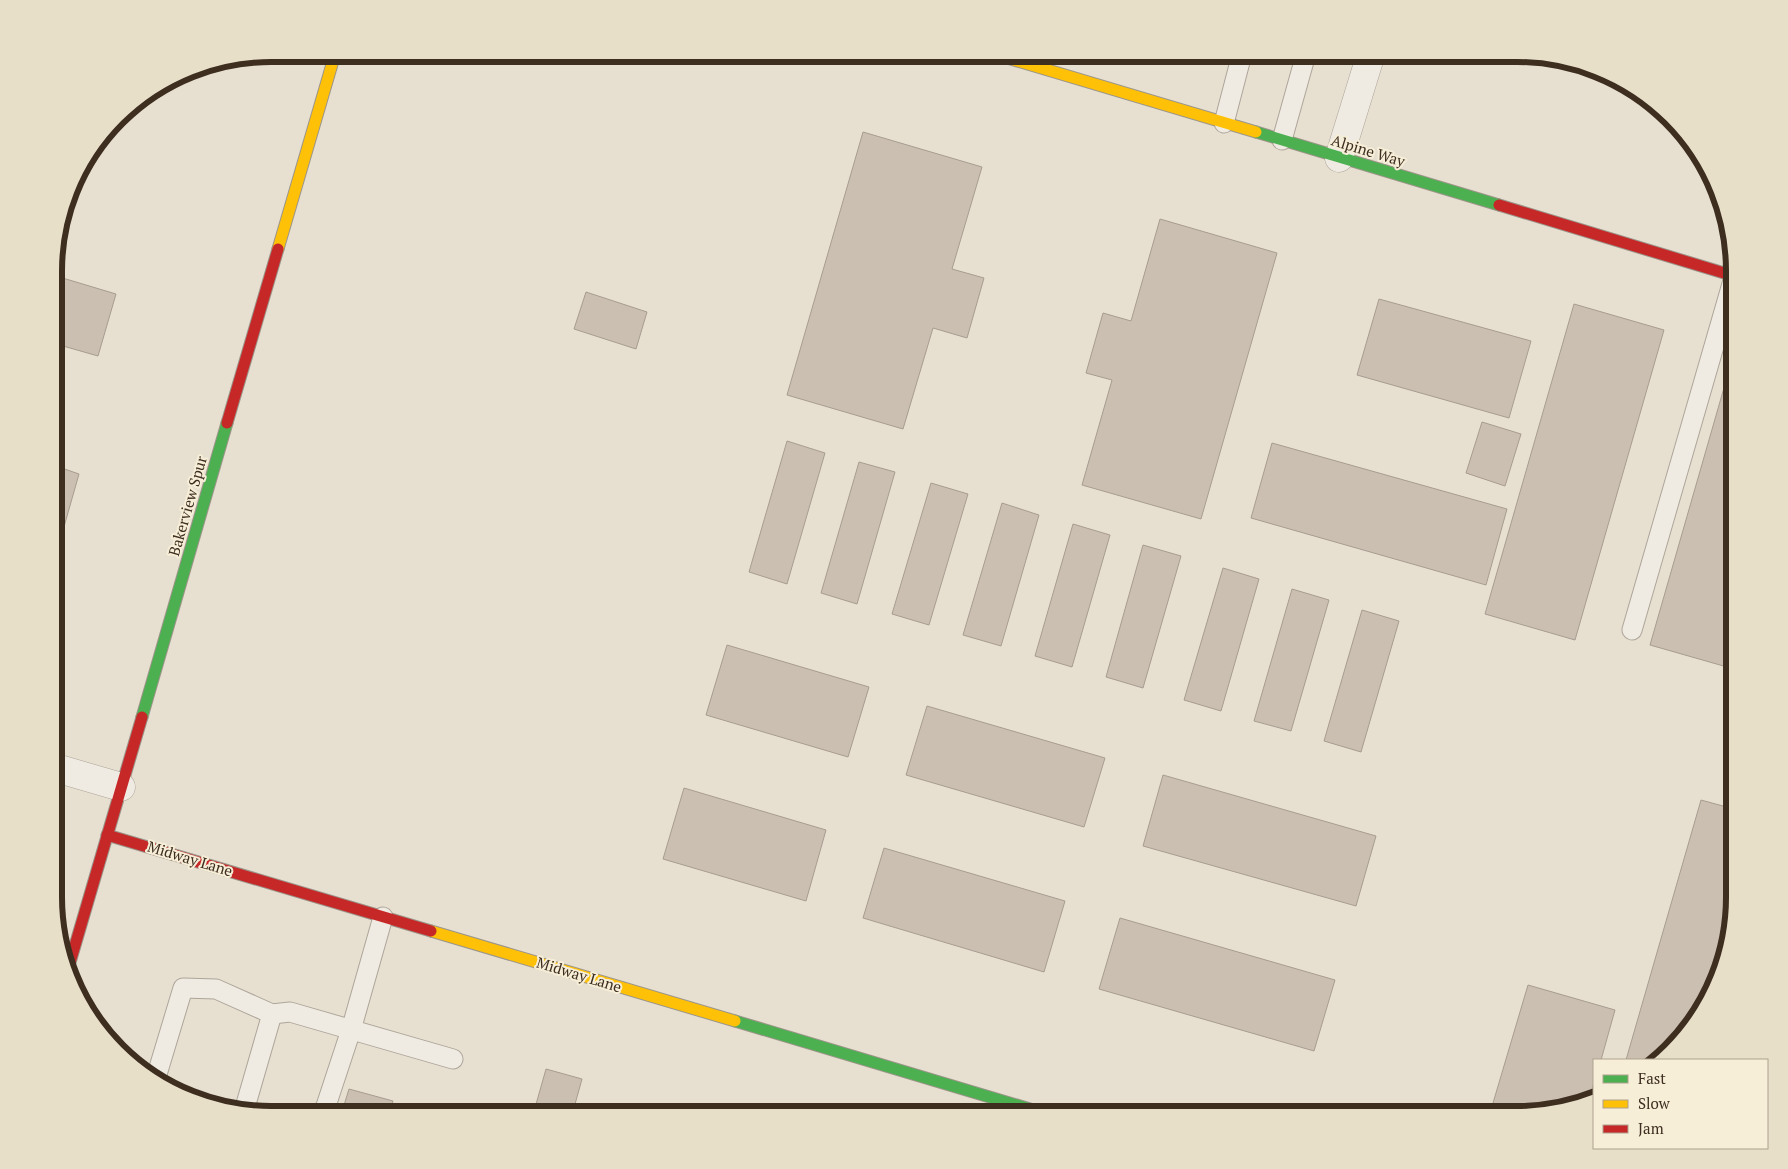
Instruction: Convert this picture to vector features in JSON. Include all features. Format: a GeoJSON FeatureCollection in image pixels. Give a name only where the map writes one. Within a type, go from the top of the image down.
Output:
{"type":"FeatureCollection","features":[{"type":"Feature","properties":{"kind":"street","name":"Bakerview Spur"},"geometry":{"type":"LineString","coordinates":[[72,957],[333,62]]}},
{"type":"Feature","properties":{"kind":"street","name":"Alpine Way"},"geometry":{"type":"LineString","coordinates":[[1037,62],[1224,123],[1726,274]]}},
{"type":"Feature","properties":{"kind":"street"},"geometry":{"type":"LineString","coordinates":[[1339,158],[1369,62]]}},
{"type":"Feature","properties":{"kind":"street"},"geometry":{"type":"LineString","coordinates":[[62,770],[121,787]]}},
{"type":"Feature","properties":{"kind":"street","name":"Midway Lane"},"geometry":{"type":"LineString","coordinates":[[107,835],[384,917],[993,1106]]}},
{"type":"Feature","properties":{"kind":"lane"},"geometry":{"type":"LineString","coordinates":[[1224,123],[1240,62]]}},
{"type":"Feature","properties":{"kind":"lane"},"geometry":{"type":"LineString","coordinates":[[1282,140],[1304,62]]}},
{"type":"Feature","properties":{"kind":"lane"},"geometry":{"type":"LineString","coordinates":[[1632,630],[1726,304]]}},
{"type":"Feature","properties":{"kind":"lane"},"geometry":{"type":"LineString","coordinates":[[326,1106],[351,1030],[384,917]]}},
{"type":"Feature","properties":{"kind":"lane"},"geometry":{"type":"LineString","coordinates":[[158,1073],[183,988],[216,989],[272,1014],[290,1012],[453,1059]]}},
{"type":"Feature","properties":{"kind":"lane"},"geometry":{"type":"LineString","coordinates":[[246,1105],[272,1014]]}},
{"type":"Feature","properties":{"kind":"building"},"geometry":{"type":"Polygon","coordinates":[[[863,132],[982,167],[952,269],[984,278],[967,338],[933,328],[903,429],[787,395],[863,132]]]}},
{"type":"Feature","properties":{"kind":"building"},"geometry":{"type":"Polygon","coordinates":[[[1160,219],[1277,253],[1201,519],[1082,485],[1112,380],[1086,373],[1103,313],[1131,321],[1160,219]]]}},
{"type":"Feature","properties":{"kind":"building"},"geometry":{"type":"Polygon","coordinates":[[[62,278],[116,294],[98,356],[62,346],[62,278]]]}},
{"type":"Feature","properties":{"kind":"building"},"geometry":{"type":"Polygon","coordinates":[[[586,292],[647,312],[636,349],[574,329],[586,292]]]}},
{"type":"Feature","properties":{"kind":"building"},"geometry":{"type":"Polygon","coordinates":[[[1379,299],[1531,341],[1509,418],[1357,375],[1379,299]]]}},
{"type":"Feature","properties":{"kind":"building"},"geometry":{"type":"Polygon","coordinates":[[[1574,304],[1664,330],[1575,640],[1485,614],[1574,304]]]}},
{"type":"Feature","properties":{"kind":"building"},"geometry":{"type":"Polygon","coordinates":[[[1726,381],[1726,667],[1650,645],[1726,381]]]}},
{"type":"Feature","properties":{"kind":"building"},"geometry":{"type":"Polygon","coordinates":[[[1482,422],[1521,434],[1505,486],[1466,473],[1482,422]]]}},
{"type":"Feature","properties":{"kind":"building"},"geometry":{"type":"Polygon","coordinates":[[[787,441],[825,453],[787,584],[749,572],[787,441]]]}},
{"type":"Feature","properties":{"kind":"building"},"geometry":{"type":"Polygon","coordinates":[[[1272,443],[1507,509],[1486,585],[1251,518],[1272,443]]]}},
{"type":"Feature","properties":{"kind":"building"},"geometry":{"type":"Polygon","coordinates":[[[859,462],[895,472],[857,604],[821,593],[859,462]]]}},
{"type":"Feature","properties":{"kind":"building"},"geometry":{"type":"Polygon","coordinates":[[[62,468],[79,474],[62,534],[62,468]]]}},
{"type":"Feature","properties":{"kind":"building"},"geometry":{"type":"Polygon","coordinates":[[[931,483],[968,494],[929,625],[892,614],[931,483]]]}},
{"type":"Feature","properties":{"kind":"building"},"geometry":{"type":"Polygon","coordinates":[[[1002,503],[1039,515],[1001,646],[963,635],[1002,503]]]}},
{"type":"Feature","properties":{"kind":"building"},"geometry":{"type":"Polygon","coordinates":[[[1073,524],[1110,535],[1072,667],[1035,656],[1073,524]]]}},
{"type":"Feature","properties":{"kind":"building"},"geometry":{"type":"Polygon","coordinates":[[[1143,545],[1181,556],[1143,688],[1106,677],[1143,545]]]}},
{"type":"Feature","properties":{"kind":"building"},"geometry":{"type":"Polygon","coordinates":[[[1223,568],[1259,579],[1221,711],[1184,700],[1223,568]]]}},
{"type":"Feature","properties":{"kind":"building"},"geometry":{"type":"Polygon","coordinates":[[[1292,589],[1329,600],[1291,731],[1254,721],[1292,589]]]}},
{"type":"Feature","properties":{"kind":"building"},"geometry":{"type":"Polygon","coordinates":[[[1362,610],[1399,621],[1361,752],[1324,741],[1362,610]]]}},
{"type":"Feature","properties":{"kind":"building"},"geometry":{"type":"Polygon","coordinates":[[[727,645],[869,687],[848,757],[706,715],[727,645]]]}},
{"type":"Feature","properties":{"kind":"building"},"geometry":{"type":"Polygon","coordinates":[[[927,706],[1105,758],[1084,827],[906,775],[927,706]]]}},
{"type":"Feature","properties":{"kind":"building"},"geometry":{"type":"Polygon","coordinates":[[[1163,775],[1376,836],[1356,906],[1143,846],[1163,775]]]}},
{"type":"Feature","properties":{"kind":"building"},"geometry":{"type":"Polygon","coordinates":[[[684,788],[826,830],[806,901],[663,859],[684,788]]]}},
{"type":"Feature","properties":{"kind":"building"},"geometry":{"type":"Polygon","coordinates":[[[1701,800],[1726,807],[1726,898],[1724,925],[1710,978],[1698,1002],[1682,1025],[1654,1055],[1649,1059],[1626,1059],[1701,800]]]}},
{"type":"Feature","properties":{"kind":"building"},"geometry":{"type":"Polygon","coordinates":[[[884,848],[1065,901],[1044,972],[863,918],[884,848]]]}},
{"type":"Feature","properties":{"kind":"building"},"geometry":{"type":"Polygon","coordinates":[[[1120,918],[1335,980],[1314,1051],[1099,989],[1120,918]]]}},
{"type":"Feature","properties":{"kind":"building"},"geometry":{"type":"Polygon","coordinates":[[[1528,985],[1615,1010],[1601,1059],[1593,1059],[1591,1093],[1544,1105],[1502,1106],[1493,1103],[1528,985]]]}},
{"type":"Feature","properties":{"kind":"building"},"geometry":{"type":"Polygon","coordinates":[[[546,1069],[582,1079],[574,1106],[536,1106],[546,1069]]]}},
{"type":"Feature","properties":{"kind":"building"},"geometry":{"type":"Polygon","coordinates":[[[349,1089],[393,1101],[392,1106],[344,1106],[349,1089]]]}},
{"type":"Feature","properties":{"kind":"traffic: fast"},"geometry":{"type":"LineString","coordinates":[[1256,132],[1499,205]]}},
{"type":"Feature","properties":{"kind":"traffic: fast"},"geometry":{"type":"LineString","coordinates":[[142,717],[227,423]]}},
{"type":"Feature","properties":{"kind":"traffic: fast"},"geometry":{"type":"LineString","coordinates":[[735,1021],[1020,1106]]}},
{"type":"Feature","properties":{"kind":"traffic: slow"},"geometry":{"type":"LineString","coordinates":[[278,249],[333,62]]}},
{"type":"Feature","properties":{"kind":"traffic: slow"},"geometry":{"type":"LineString","coordinates":[[1021,62],[1256,132]]}},
{"type":"Feature","properties":{"kind":"traffic: slow"},"geometry":{"type":"LineString","coordinates":[[431,931],[735,1021]]}},
{"type":"Feature","properties":{"kind":"traffic: jam"},"geometry":{"type":"LineString","coordinates":[[1499,205],[1726,274]]}},
{"type":"Feature","properties":{"kind":"traffic: jam"},"geometry":{"type":"LineString","coordinates":[[227,423],[278,249]]}},
{"type":"Feature","properties":{"kind":"traffic: jam"},"geometry":{"type":"LineString","coordinates":[[72,957],[142,717]]}},
{"type":"Feature","properties":{"kind":"traffic: jam"},"geometry":{"type":"LineString","coordinates":[[107,835],[431,931]]}}]}
